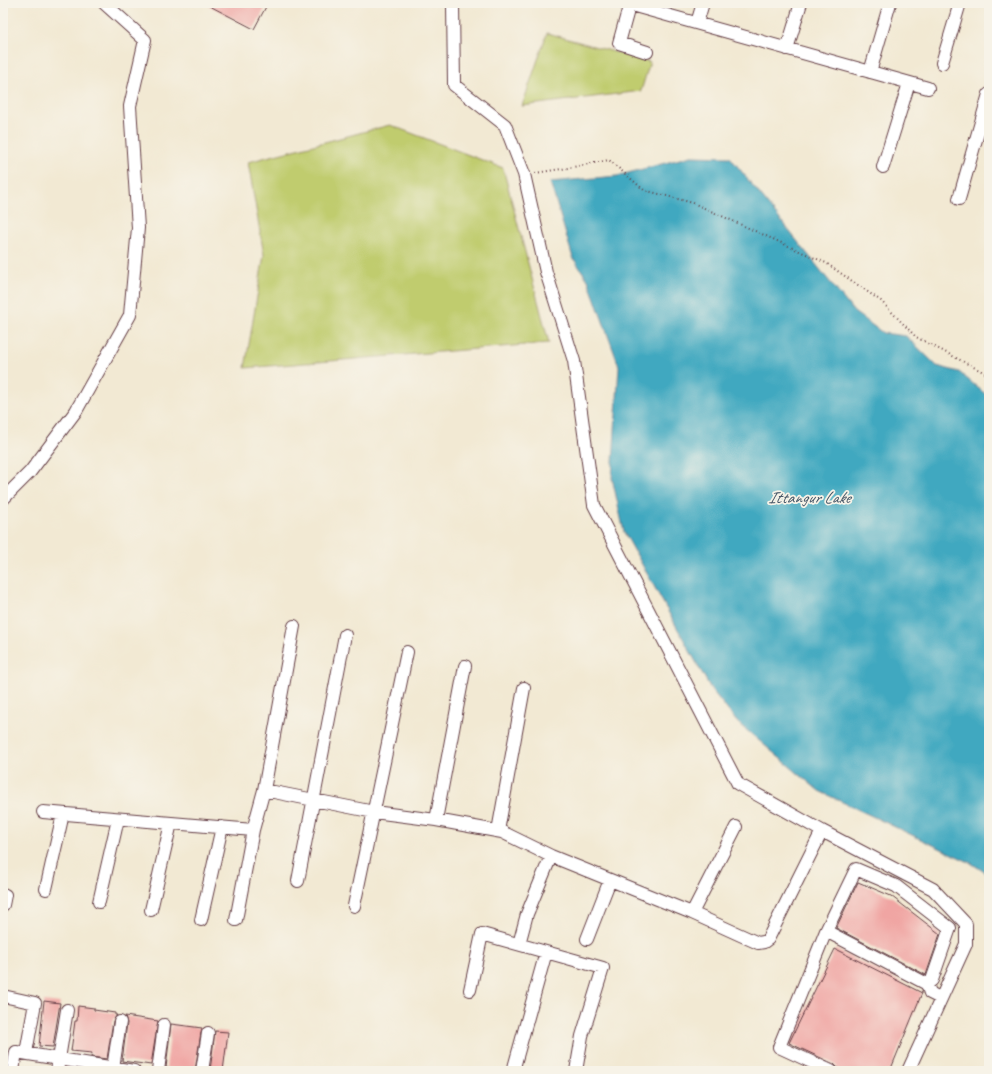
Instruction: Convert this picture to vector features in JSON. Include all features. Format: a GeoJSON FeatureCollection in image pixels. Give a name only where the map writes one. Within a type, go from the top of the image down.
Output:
{"type":"FeatureCollection","features":[{"type":"Feature","properties":{"kind":"street"},"geometry":{"type":"LineString","coordinates":[[3,499],[30,472],[76,411],[130,315],[138,228],[130,106],[145,40],[104,3]]}},
{"type":"Feature","properties":{"kind":"street"},"geometry":{"type":"LineString","coordinates":[[453,3],[454,85],[505,125],[524,174],[546,272],[574,361],[594,505],[738,784],[822,831],[933,889],[966,924],[966,944],[940,998],[908,1071]]}},
{"type":"Feature","properties":{"kind":"street"},"geometry":{"type":"LineString","coordinates":[[697,24],[703,3]]}},
{"type":"Feature","properties":{"kind":"street"},"geometry":{"type":"LineString","coordinates":[[787,49],[801,3]]}},
{"type":"Feature","properties":{"kind":"street"},"geometry":{"type":"LineString","coordinates":[[870,72],[890,3]]}},
{"type":"Feature","properties":{"kind":"street"},"geometry":{"type":"LineString","coordinates":[[942,63],[960,3]]}},
{"type":"Feature","properties":{"kind":"street"},"geometry":{"type":"LineString","coordinates":[[647,52],[619,43],[628,4],[928,88]]}},
{"type":"Feature","properties":{"kind":"street"},"geometry":{"type":"LineString","coordinates":[[883,167],[909,83]]}},
{"type":"Feature","properties":{"kind":"street"},"geometry":{"type":"LineString","coordinates":[[959,199],[988,101]]}},
{"type":"Feature","properties":{"kind":"street"},"geometry":{"type":"LineString","coordinates":[[236,920],[253,830],[264,790],[294,626]]}},
{"type":"Feature","properties":{"kind":"street"},"geometry":{"type":"LineString","coordinates":[[298,881],[345,635]]}},
{"type":"Feature","properties":{"kind":"street"},"geometry":{"type":"LineString","coordinates":[[354,906],[407,652]]}},
{"type":"Feature","properties":{"kind":"street"},"geometry":{"type":"LineString","coordinates":[[436,820],[465,666]]}},
{"type":"Feature","properties":{"kind":"street"},"geometry":{"type":"LineString","coordinates":[[498,831],[524,688]]}},
{"type":"Feature","properties":{"kind":"street"},"geometry":{"type":"LineString","coordinates":[[264,790],[374,812],[436,820],[498,831],[551,856],[692,913],[758,943],[764,942],[768,939],[822,831]]}},
{"type":"Feature","properties":{"kind":"street"},"geometry":{"type":"LineString","coordinates":[[43,812],[253,830]]}},
{"type":"Feature","properties":{"kind":"street"},"geometry":{"type":"LineString","coordinates":[[46,889],[63,814]]}},
{"type":"Feature","properties":{"kind":"street"},"geometry":{"type":"LineString","coordinates":[[100,902],[118,819]]}},
{"type":"Feature","properties":{"kind":"street"},"geometry":{"type":"LineString","coordinates":[[151,910],[171,823]]}},
{"type":"Feature","properties":{"kind":"street"},"geometry":{"type":"LineString","coordinates":[[201,920],[222,827]]}},
{"type":"Feature","properties":{"kind":"street"},"geometry":{"type":"LineString","coordinates":[[692,913],[736,827]]}},
{"type":"Feature","properties":{"kind":"street"},"geometry":{"type":"LineString","coordinates":[[519,944],[527,914],[551,856]]}},
{"type":"Feature","properties":{"kind":"street"},"geometry":{"type":"LineString","coordinates":[[831,1071],[779,1047],[826,931],[856,869],[896,886],[950,928],[932,980],[927,984]]}},
{"type":"Feature","properties":{"kind":"street"},"geometry":{"type":"LineString","coordinates":[[587,939],[610,880]]}},
{"type":"Feature","properties":{"kind":"street"},"geometry":{"type":"LineString","coordinates":[[3,894],[5,894],[3,905]]}},
{"type":"Feature","properties":{"kind":"street"},"geometry":{"type":"LineString","coordinates":[[826,931],[927,984],[930,993],[940,998]]}},
{"type":"Feature","properties":{"kind":"street"},"geometry":{"type":"LineString","coordinates":[[470,990],[482,934],[603,968],[582,1036],[576,1071]]}},
{"type":"Feature","properties":{"kind":"street"},"geometry":{"type":"LineString","coordinates":[[513,1071],[546,952]]}},
{"type":"Feature","properties":{"kind":"street"},"geometry":{"type":"LineString","coordinates":[[3,996],[35,1003],[26,1054]]}},
{"type":"Feature","properties":{"kind":"street"},"geometry":{"type":"LineString","coordinates":[[57,1071],[67,1010]]}},
{"type":"Feature","properties":{"kind":"street"},"geometry":{"type":"LineString","coordinates":[[108,1068],[120,1022]]}},
{"type":"Feature","properties":{"kind":"street"},"geometry":{"type":"LineString","coordinates":[[158,1071],[164,1025]]}},
{"type":"Feature","properties":{"kind":"street"},"geometry":{"type":"LineString","coordinates":[[202,1071],[208,1033]]}},
{"type":"Feature","properties":{"kind":"street"},"geometry":{"type":"LineString","coordinates":[[13,1071],[16,1052],[134,1071]]}},
{"type":"Feature","properties":{"kind":"path"},"geometry":{"type":"LineString","coordinates":[[524,174],[568,168],[609,160],[644,190],[693,203],[826,263],[881,301],[916,337],[989,374]]}},
{"type":"Feature","properties":{"kind":"green space"},"geometry":{"type":"Polygon","coordinates":[[[547,33],[650,62],[641,91],[522,106],[547,33]]]}},
{"type":"Feature","properties":{"kind":"green space"},"geometry":{"type":"Polygon","coordinates":[[[390,125],[503,168],[549,343],[245,368],[264,255],[248,162],[390,125]]]}},
{"type":"Feature","properties":{"kind":"water","name":"Ittangur Lake"},"geometry":{"type":"Polygon","coordinates":[[[691,156],[730,157],[854,312],[883,333],[906,336],[937,366],[959,372],[989,397],[989,875],[971,863],[819,791],[737,722],[711,689],[624,532],[612,478],[619,366],[588,280],[573,258],[550,182],[617,176],[691,156]]]}},
{"type":"Feature","properties":{"kind":"building"},"geometry":{"type":"Polygon","coordinates":[[[204,3],[268,3],[254,29],[204,3]]]}},
{"type":"Feature","properties":{"kind":"building"},"geometry":{"type":"Polygon","coordinates":[[[858,882],[891,896],[940,934],[926,975],[836,928],[858,882]]]}},
{"type":"Feature","properties":{"kind":"building"},"geometry":{"type":"Polygon","coordinates":[[[835,949],[922,993],[890,1071],[838,1071],[834,1064],[789,1043],[835,949]]]}},
{"type":"Feature","properties":{"kind":"building"},"geometry":{"type":"Polygon","coordinates":[[[44,1001],[60,1003],[53,1047],[39,1046],[44,1001]]]}},
{"type":"Feature","properties":{"kind":"building"},"geometry":{"type":"Polygon","coordinates":[[[78,1006],[94,1008],[94,1010],[115,1013],[115,1015],[117,1015],[113,1021],[107,1059],[91,1057],[92,1053],[71,1051],[75,1021],[77,1021],[78,1006]]]}},
{"type":"Feature","properties":{"kind":"building"},"geometry":{"type":"Polygon","coordinates":[[[125,1016],[158,1021],[151,1065],[122,1061],[127,1023],[125,1016]]]}},
{"type":"Feature","properties":{"kind":"building"},"geometry":{"type":"Polygon","coordinates":[[[171,1024],[202,1028],[195,1071],[166,1068],[171,1024]]]}},
{"type":"Feature","properties":{"kind":"building"},"geometry":{"type":"Polygon","coordinates":[[[215,1031],[228,1032],[223,1071],[210,1071],[215,1031]]]}}]}
